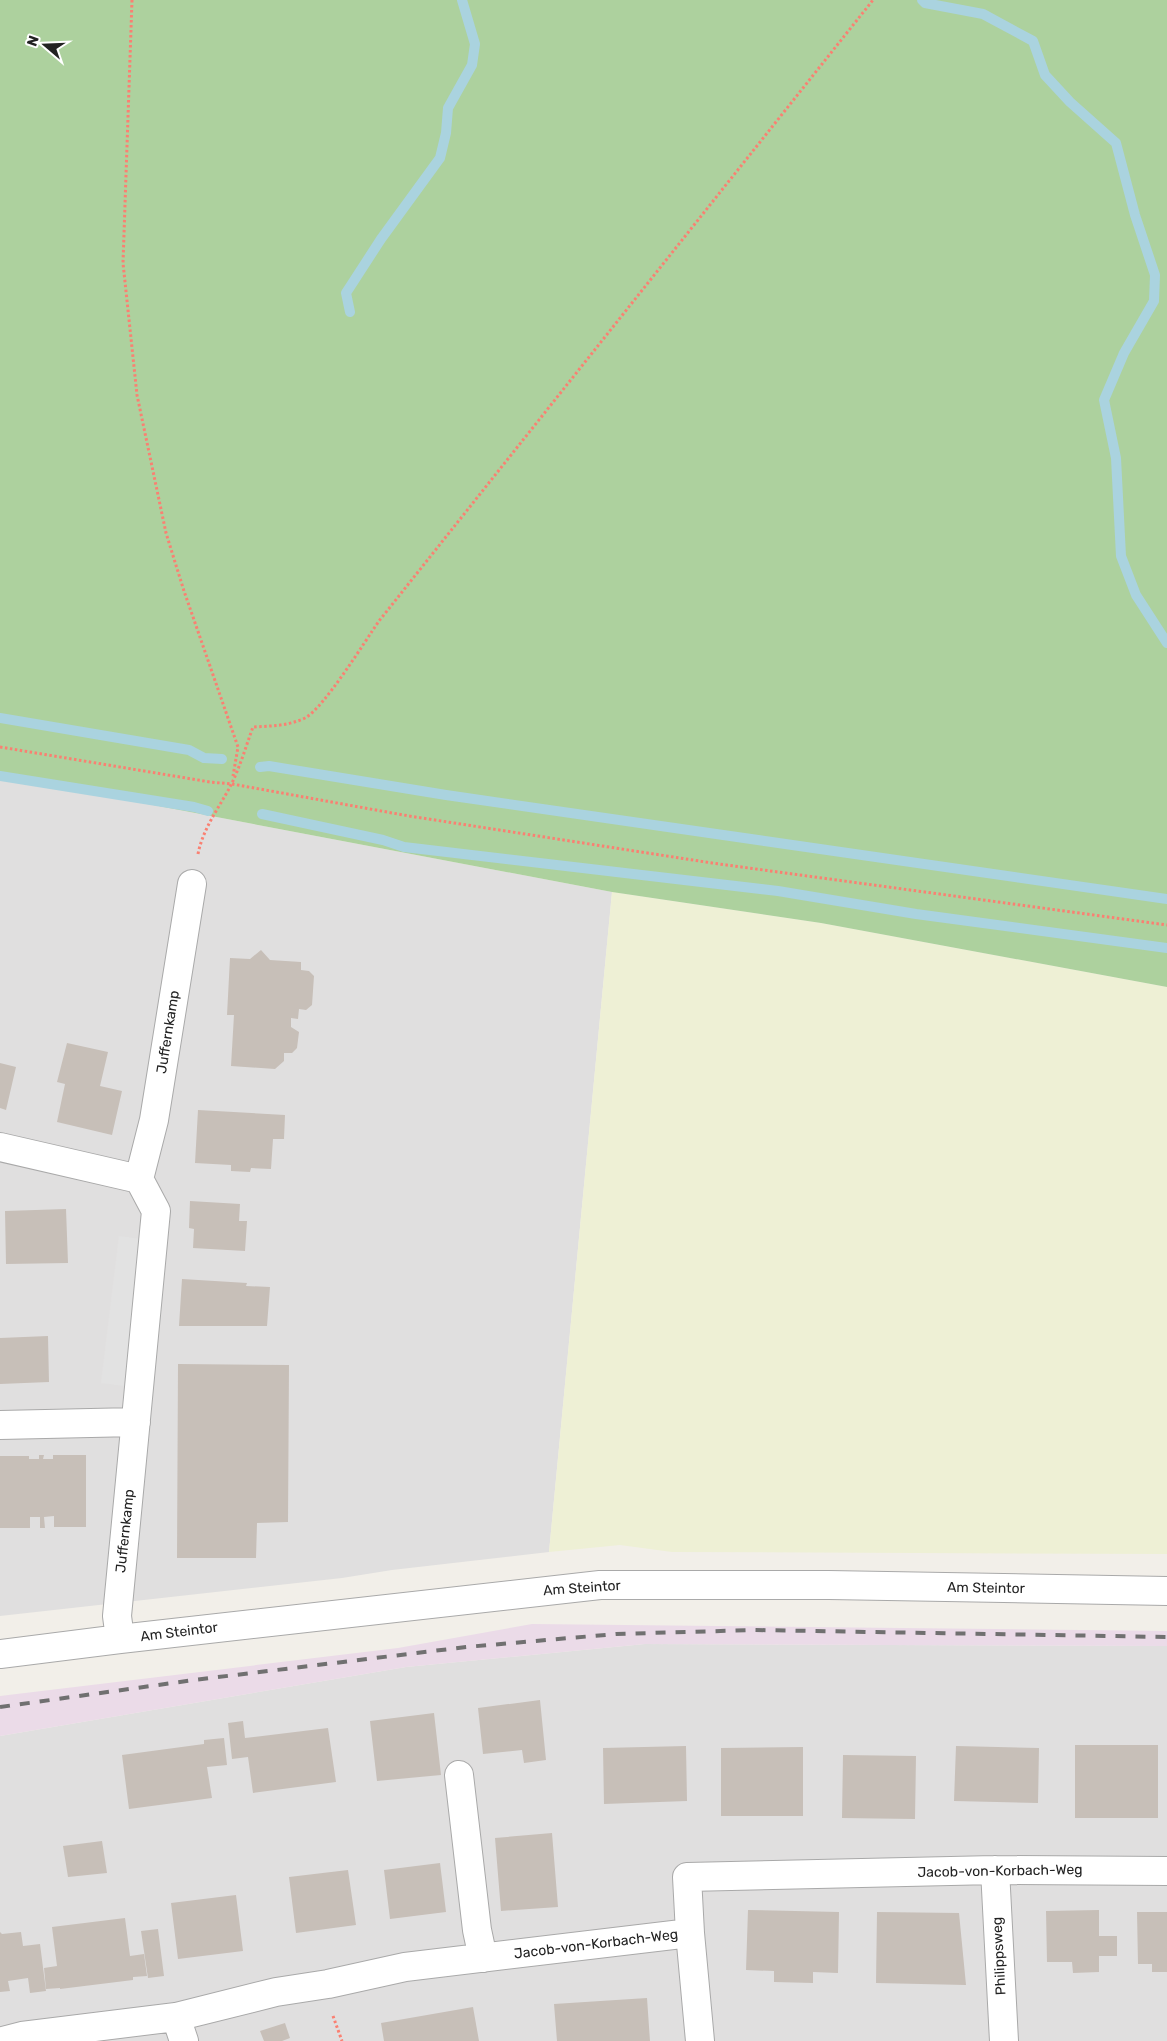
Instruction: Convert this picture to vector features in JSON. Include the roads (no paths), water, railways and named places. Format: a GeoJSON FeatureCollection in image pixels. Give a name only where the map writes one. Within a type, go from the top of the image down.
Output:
{"type":"FeatureCollection","features":[{"type":"Feature","properties":{"kind":"street","name":"Juffernkamp"},"geometry":{"type":"LineString","coordinates":[[120,1639],[117,1616],[156,1211],[139,1179],[154,1120],[192,884]]}},
{"type":"Feature","properties":{"kind":"street"},"geometry":{"type":"LineString","coordinates":[[0,1147],[139,1179]]}},
{"type":"Feature","properties":{"kind":"street"},"geometry":{"type":"LineString","coordinates":[[0,1425],[136,1422]]}},
{"type":"Feature","properties":{"kind":"street","name":"Am Steintor"},"geometry":{"type":"LineString","coordinates":[[0,1654],[600,1584],[819,1585],[1167,1591]]}},
{"type":"Feature","properties":{"kind":"street"},"geometry":{"type":"LineString","coordinates":[[460,1775],[477,1930],[483,1958]]}},
{"type":"Feature","properties":{"kind":"street","name":"Jacob-von-Korbach-Weg"},"geometry":{"type":"LineString","coordinates":[[3,2041],[22,2036],[180,2029],[276,1992],[328,1984],[405,1967],[690,1933],[686,1877],[994,1870],[1167,1871]]}},
{"type":"Feature","properties":{"kind":"street","name":"Philippsweg"},"geometry":{"type":"LineString","coordinates":[[994,1870],[1004,2041]]}},
{"type":"Feature","properties":{"kind":"street"},"geometry":{"type":"LineString","coordinates":[[690,1933],[700,2041]]}},
{"type":"Feature","properties":{"kind":"waterway"},"geometry":{"type":"LineString","coordinates":[[350,312],[346,293],[381,239],[440,158],[446,133],[448,108],[472,65],[475,44],[462,0]]}},
{"type":"Feature","properties":{"kind":"waterway"},"geometry":{"type":"LineString","coordinates":[[922,0],[925,3],[983,14],[1033,41],[1045,75],[1070,102],[1116,143],[1135,215],[1155,275],[1154,301],[1124,353],[1104,400],[1116,458],[1121,556],[1136,595],[1167,643]]}},
{"type":"Feature","properties":{"kind":"waterway"},"geometry":{"type":"LineString","coordinates":[[0,718],[189,750],[204,758],[222,759]]}},
{"type":"Feature","properties":{"kind":"waterway"},"geometry":{"type":"LineString","coordinates":[[260,767],[269,766],[446,795],[1167,899]]}},
{"type":"Feature","properties":{"kind":"waterway"},"geometry":{"type":"LineString","coordinates":[[0,776],[194,807],[208,811]]}},
{"type":"Feature","properties":{"kind":"waterway"},"geometry":{"type":"LineString","coordinates":[[262,814],[383,840],[404,847],[778,891],[916,914],[1167,948]]}},
{"type":"Feature","properties":{"kind":"railway"},"geometry":{"type":"LineString","coordinates":[[0,1707],[194,1680],[466,1647],[616,1634],[755,1630],[1167,1637]]}}]}
